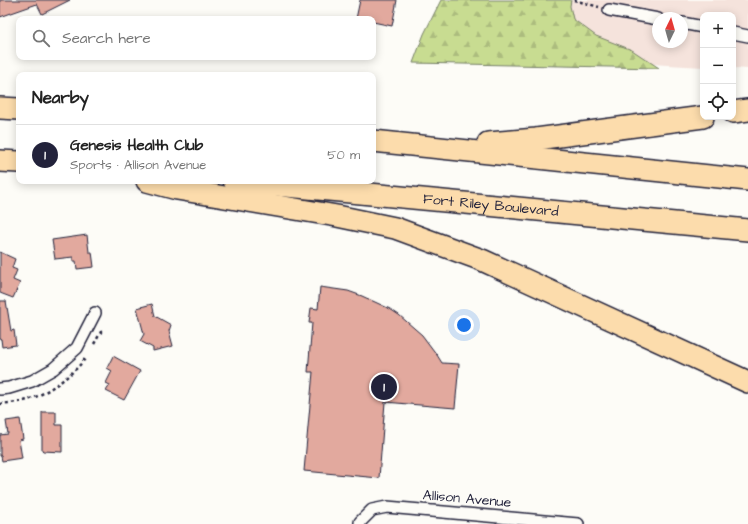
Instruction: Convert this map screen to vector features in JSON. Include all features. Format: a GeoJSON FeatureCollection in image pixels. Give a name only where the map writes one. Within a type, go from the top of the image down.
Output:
{"type":"FeatureCollection","features":[{"type":"Feature","properties":{"kind":"highway"},"geometry":{"type":"LineString","coordinates":[[0,108],[16,109]]}},
{"type":"Feature","properties":{"kind":"highway"},"geometry":{"type":"LineString","coordinates":[[736,112],[748,110]]}},
{"type":"Feature","properties":{"kind":"highway"},"geometry":{"type":"LineString","coordinates":[[435,147],[536,139],[700,117]]}},
{"type":"Feature","properties":{"kind":"highway"},"geometry":{"type":"LineString","coordinates":[[376,141],[748,180]]}},
{"type":"Feature","properties":{"kind":"highway"},"geometry":{"type":"LineString","coordinates":[[0,161],[16,162]]}},
{"type":"Feature","properties":{"kind":"highway"},"geometry":{"type":"LineString","coordinates":[[158,184],[177,189],[337,216],[395,228],[482,260],[747,382]]}},
{"type":"Feature","properties":{"kind":"highway","name":"Fort Riley Boulevard"},"geometry":{"type":"LineString","coordinates":[[266,184],[748,230]]}},
{"type":"Feature","properties":{"kind":"street"},"geometry":{"type":"LineString","coordinates":[[610,10],[652,18]]}},
{"type":"Feature","properties":{"kind":"street"},"geometry":{"type":"LineString","coordinates":[[688,24],[700,26]]}},
{"type":"Feature","properties":{"kind":"street"},"geometry":{"type":"LineString","coordinates":[[736,34],[748,36]]}},
{"type":"Feature","properties":{"kind":"street"},"geometry":{"type":"LineString","coordinates":[[0,389],[9,388],[32,381],[53,369],[77,348],[95,313]]}},
{"type":"Feature","properties":{"kind":"street","name":"Allison Avenue"},"geometry":{"type":"LineString","coordinates":[[360,524],[360,522],[372,510],[387,507],[578,524]]}},
{"type":"Feature","properties":{"kind":"path"},"geometry":{"type":"LineString","coordinates":[[574,0],[610,10]]}},
{"type":"Feature","properties":{"kind":"shaded area"},"geometry":{"type":"Polygon","coordinates":[[[528,0],[748,0],[748,69],[736,68],[736,12],[700,12],[700,67],[528,57],[528,0]]]}},
{"type":"Feature","properties":{"kind":"green space"},"geometry":{"type":"Polygon","coordinates":[[[441,0],[571,0],[570,6],[573,19],[596,36],[632,50],[659,68],[413,63],[424,34],[441,0]]]}},
{"type":"Feature","properties":{"kind":"building"},"geometry":{"type":"Polygon","coordinates":[[[0,0],[70,0],[42,14],[37,4],[0,17],[0,0]]]}},
{"type":"Feature","properties":{"kind":"building"},"geometry":{"type":"Polygon","coordinates":[[[360,0],[397,0],[392,26],[376,23],[376,16],[357,16],[360,0]]]}},
{"type":"Feature","properties":{"kind":"building"},"geometry":{"type":"Polygon","coordinates":[[[87,235],[89,252],[92,252],[94,267],[77,269],[76,261],[73,261],[73,257],[55,259],[52,240],[87,235]]]}},
{"type":"Feature","properties":{"kind":"building"},"geometry":{"type":"Polygon","coordinates":[[[0,252],[15,259],[12,268],[17,270],[13,280],[20,283],[13,298],[0,293],[0,252]]]}},
{"type":"Feature","properties":{"kind":"building"},"geometry":{"type":"Polygon","coordinates":[[[320,287],[348,291],[390,309],[422,335],[442,363],[459,364],[455,408],[385,402],[379,478],[304,471],[313,372],[308,372],[312,323],[309,323],[311,308],[318,309],[320,287]]]}},
{"type":"Feature","properties":{"kind":"building"},"geometry":{"type":"Polygon","coordinates":[[[0,301],[6,301],[11,331],[14,330],[16,345],[2,347],[0,339],[0,301]]]}},
{"type":"Feature","properties":{"kind":"building"},"geometry":{"type":"Polygon","coordinates":[[[152,304],[155,316],[171,325],[169,331],[173,346],[153,351],[153,348],[140,341],[144,334],[137,308],[152,304]]]}},
{"type":"Feature","properties":{"kind":"building"},"geometry":{"type":"Polygon","coordinates":[[[113,356],[140,371],[124,400],[106,391],[110,385],[106,383],[112,371],[107,368],[113,356]]]}},
{"type":"Feature","properties":{"kind":"building"},"geometry":{"type":"Polygon","coordinates":[[[42,412],[56,412],[56,425],[62,425],[62,452],[42,450],[42,412]]]}},
{"type":"Feature","properties":{"kind":"building"},"geometry":{"type":"Polygon","coordinates":[[[20,419],[23,439],[19,440],[22,458],[2,461],[0,456],[0,435],[8,434],[6,421],[20,419]]]}},
{"type":"Feature","properties":{"kind":"place","name":"Genesis Health Club"},"geometry":{"type":"Point","coordinates":[384,387]}}]}
